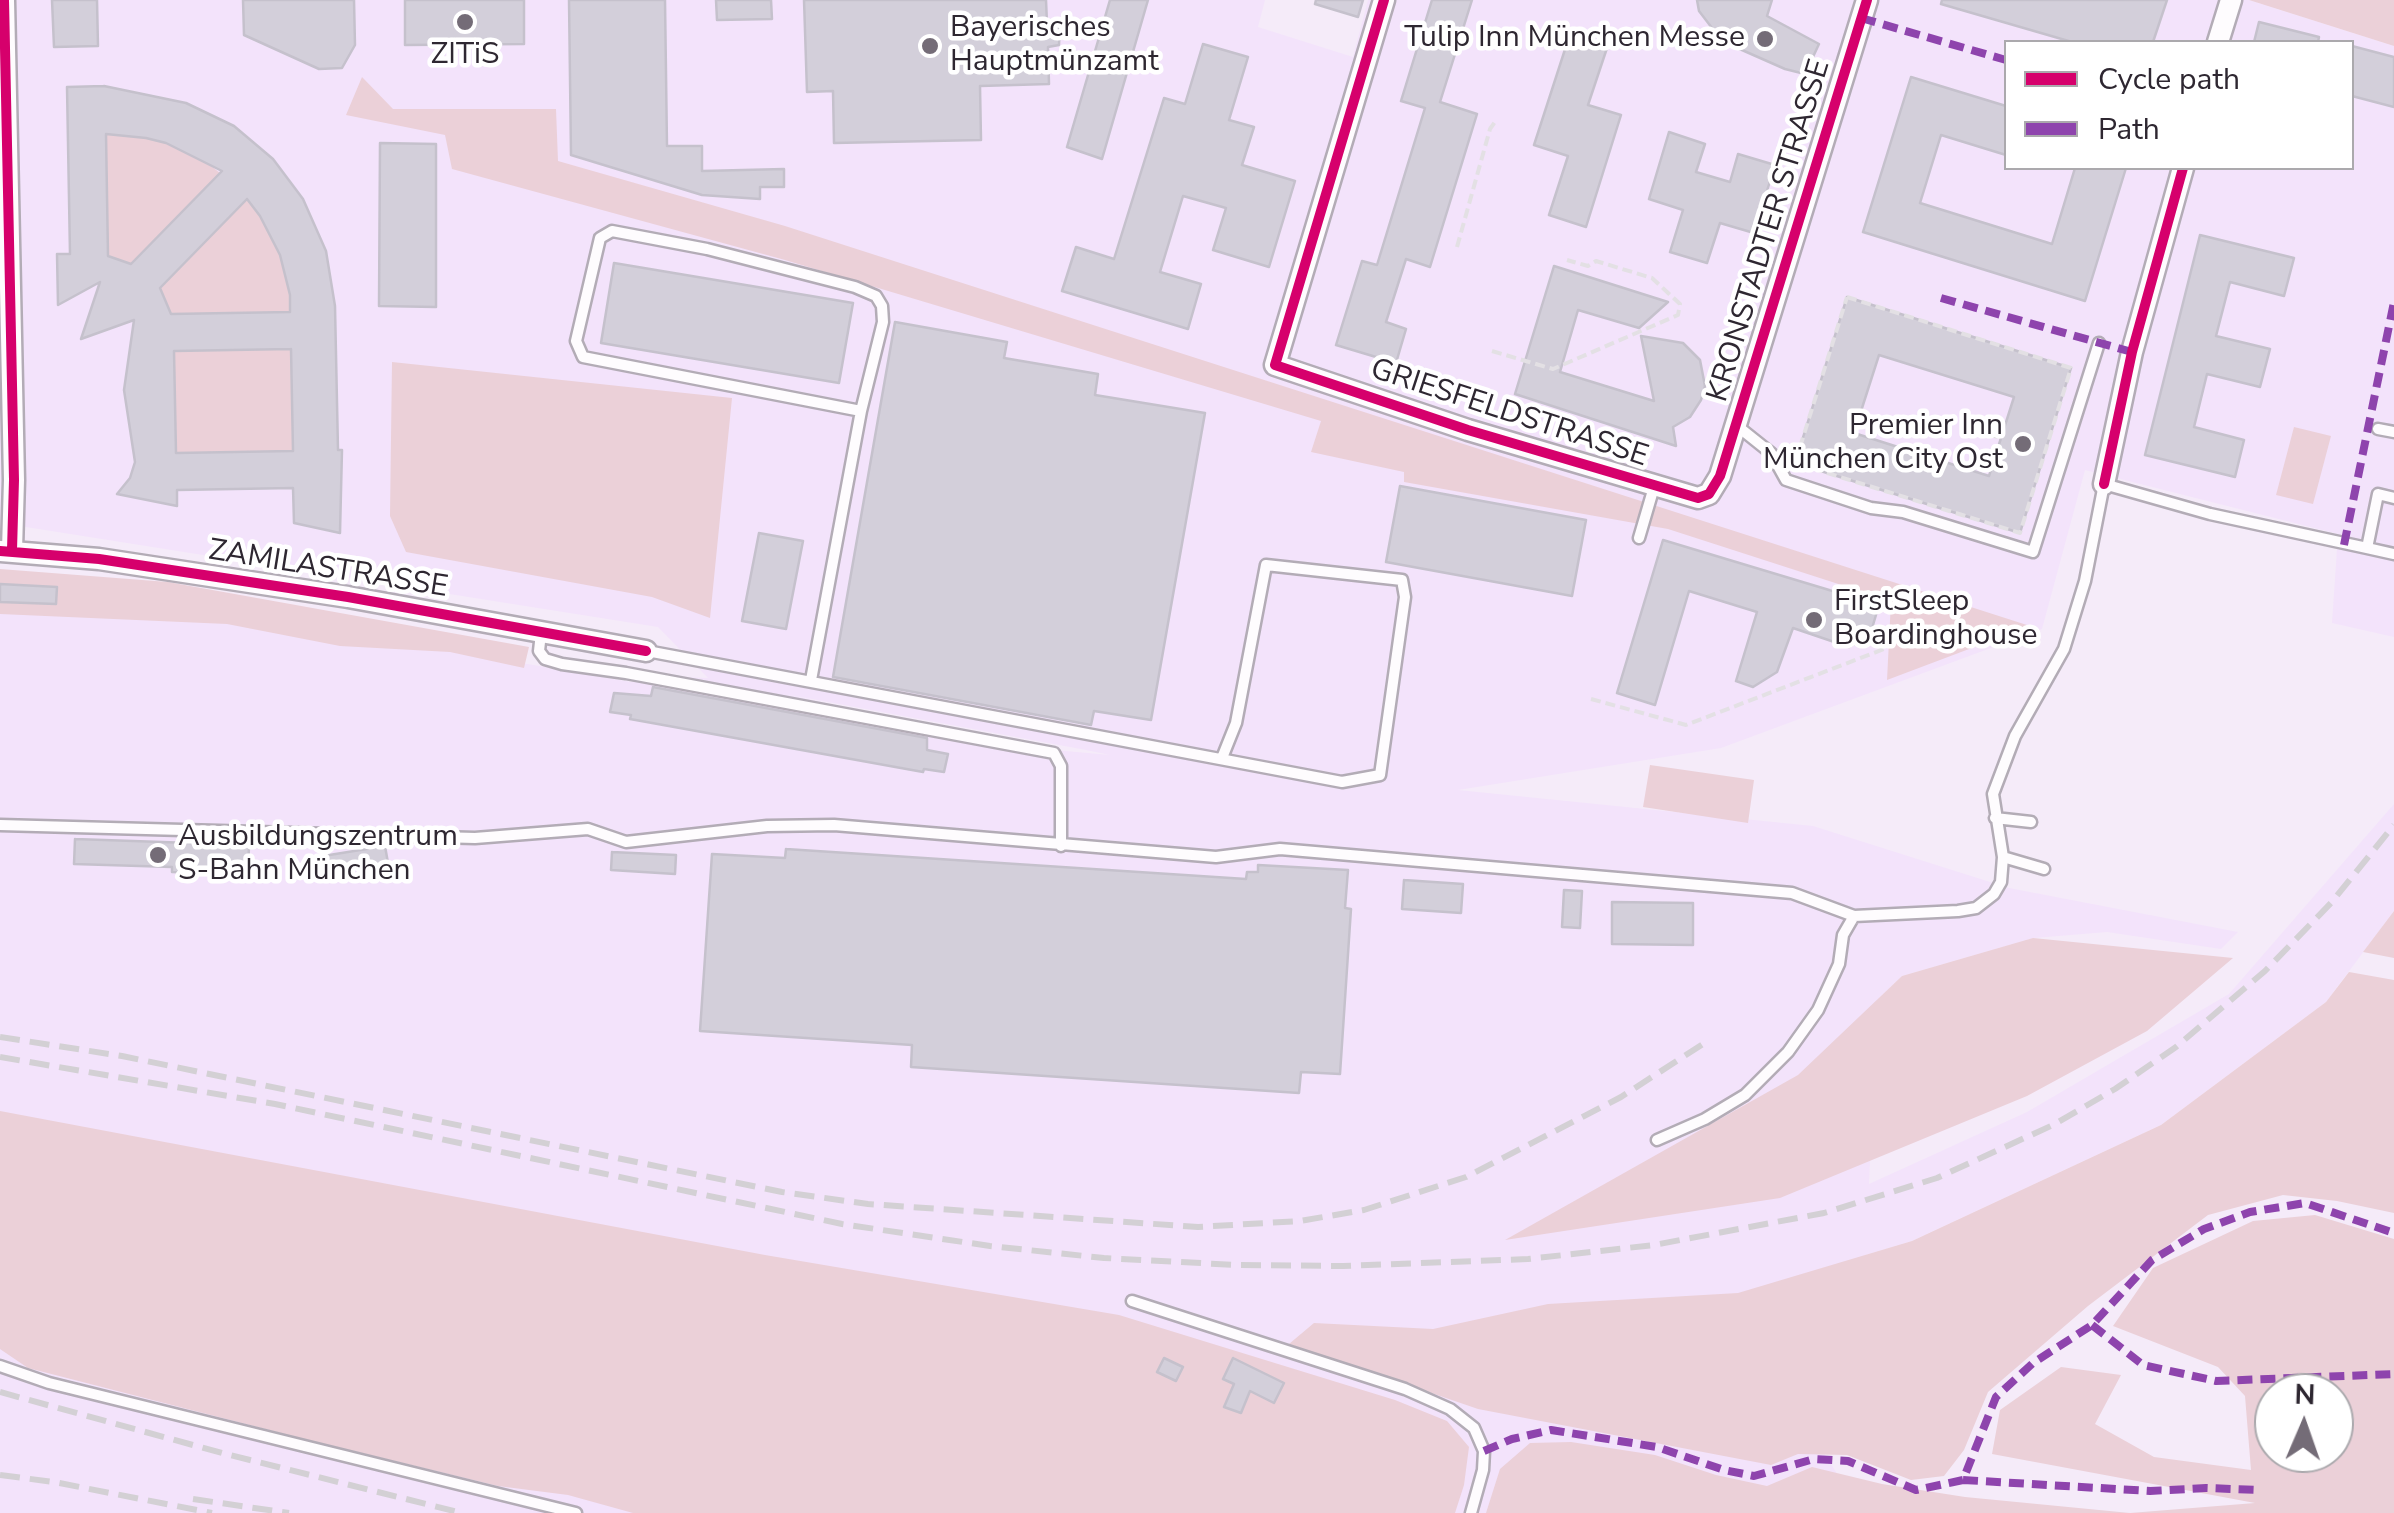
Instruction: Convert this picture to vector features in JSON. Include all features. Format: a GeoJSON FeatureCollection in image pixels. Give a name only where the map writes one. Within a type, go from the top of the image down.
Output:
{"type":"FeatureCollection","features":[{"type":"Feature","properties":{"kind":"street"},"geometry":{"type":"LineString","coordinates":[[4,0],[14,462],[6,550]]}},
{"type":"Feature","properties":{"kind":"street","name":"GRIESFELDSTRASSE"},"geometry":{"type":"LineString","coordinates":[[1384,0],[1274,365],[1468,430],[1698,498],[1709,494],[1720,476]]}},
{"type":"Feature","properties":{"kind":"street","name":"KRONSTADTER STRASSE"},"geometry":{"type":"LineString","coordinates":[[1720,476],[1867,0]]}},
{"type":"Feature","properties":{"kind":"street"},"geometry":{"type":"LineString","coordinates":[[2219,40],[2231,0]]}},
{"type":"Feature","properties":{"kind":"street"},"geometry":{"type":"LineString","coordinates":[[2104,484],[2132,352],[2182,170]]}},
{"type":"Feature","properties":{"kind":"street","name":"ZAMILASTRASSE"},"geometry":{"type":"LineString","coordinates":[[6,550],[99,559],[329,594],[646,651]]}},
{"type":"Feature","properties":{"kind":"lane"},"geometry":{"type":"LineString","coordinates":[[811,680],[861,411],[884,322],[882,306],[876,296],[854,287],[708,249],[612,231],[600,238],[576,341],[582,357],[861,411]]}},
{"type":"Feature","properties":{"kind":"lane"},"geometry":{"type":"LineString","coordinates":[[1736,425],[1772,454],[1786,480],[1870,508],[1904,512],[2033,552],[2098,344]]}},
{"type":"Feature","properties":{"kind":"lane"},"geometry":{"type":"LineString","coordinates":[[2378,428],[2394,432]]}},
{"type":"Feature","properties":{"kind":"lane"},"geometry":{"type":"LineString","coordinates":[[0,825],[475,838],[588,830],[626,842],[767,826],[834,824],[1216,857],[1280,849],[1772,891],[1792,893],[1854,916],[1976,908],[1994,894],[2001,882],[2003,857],[1993,794],[2004,760],[2064,649],[2085,581],[2104,484],[2210,514],[2394,554]]}},
{"type":"Feature","properties":{"kind":"lane"},"geometry":{"type":"LineString","coordinates":[[1639,538],[1654,487]]}},
{"type":"Feature","properties":{"kind":"lane"},"geometry":{"type":"LineString","coordinates":[[2366,548],[2378,494],[2394,498]]}},
{"type":"Feature","properties":{"kind":"lane"},"geometry":{"type":"LineString","coordinates":[[646,651],[1342,782],[1380,776],[1404,597],[1402,580],[1266,565],[1236,723],[1222,758]]}},
{"type":"Feature","properties":{"kind":"lane"},"geometry":{"type":"LineString","coordinates":[[541,632],[539,651],[545,659],[562,664],[1054,753],[1061,766],[1061,846]]}},
{"type":"Feature","properties":{"kind":"lane"},"geometry":{"type":"LineString","coordinates":[[1996,818],[2031,822]]}},
{"type":"Feature","properties":{"kind":"lane"},"geometry":{"type":"LineString","coordinates":[[2003,857],[2044,869]]}},
{"type":"Feature","properties":{"kind":"lane"},"geometry":{"type":"LineString","coordinates":[[1657,1140],[1705,1119],[1745,1095],[1788,1052],[1818,1010],[1839,964],[1844,934],[1854,916]]}},
{"type":"Feature","properties":{"kind":"lane"},"geometry":{"type":"LineString","coordinates":[[1132,1301],[1404,1390],[1450,1409],[1474,1428],[1484,1451],[1472,1513]]}},
{"type":"Feature","properties":{"kind":"lane"},"geometry":{"type":"LineString","coordinates":[[0,1366],[49,1383],[576,1513]]}},
{"type":"Feature","properties":{"kind":"path"},"geometry":{"type":"LineString","coordinates":[[1457,247],[1496,119]]}},
{"type":"Feature","properties":{"kind":"path"},"geometry":{"type":"LineString","coordinates":[[1492,350],[1553,369],[1678,315],[1680,304],[1652,278],[1596,260],[1588,266],[1567,260]]}},
{"type":"Feature","properties":{"kind":"path"},"geometry":{"type":"LineString","coordinates":[[1795,463],[1847,297],[2071,368],[2020,533]]}},
{"type":"Feature","properties":{"kind":"path"},"geometry":{"type":"LineString","coordinates":[[1974,430],[2001,438]]}},
{"type":"Feature","properties":{"kind":"path"},"geometry":{"type":"LineString","coordinates":[[1591,699],[1686,725],[1884,649],[1876,633]]}},
{"type":"Feature","properties":{"kind":"shaded area"},"geometry":{"type":"Polygon","coordinates":[[[0,0],[1265,0],[1258,27],[1353,57],[1368,0],[2249,0],[2394,46],[2394,637],[2332,623],[2338,534],[2085,470],[2042,629],[1721,748],[1458,790],[1813,826],[2009,888],[2238,932],[2221,949],[2107,932],[2034,938],[1902,976],[1877,1000],[1869,1184],[2027,1112],[2229,994],[2394,804],[2394,911],[2326,1002],[2161,1125],[1912,1241],[1866,1255],[1865,1273],[1734,1310],[1848,1491],[2054,1513],[0,1513],[0,601],[229,612],[631,682],[632,676],[708,678],[658,627],[26,527],[0,529],[0,0]],[[780,693],[930,725],[988,744],[1110,755],[780,693]]]}},
{"type":"Feature","properties":{"kind":"shaded area"},"geometry":{"type":"Polygon","coordinates":[[[2249,0],[2394,0],[2394,46],[2249,0]]]}},
{"type":"Feature","properties":{"kind":"shaded area"},"geometry":{"type":"Polygon","coordinates":[[[362,77],[393,109],[556,109],[558,161],[785,226],[2030,626],[1887,680],[1891,601],[1668,529],[1404,482],[1404,472],[1311,452],[1321,421],[785,260],[452,169],[445,135],[346,115],[362,77]]]}},
{"type":"Feature","properties":{"kind":"shaded area"},"geometry":{"type":"Polygon","coordinates":[[[106,134],[166,143],[220,173],[131,264],[107,256],[106,134]]]}},
{"type":"Feature","properties":{"kind":"shaded area"},"geometry":{"type":"Polygon","coordinates":[[[247,199],[280,255],[290,312],[170,314],[159,289],[247,199]]]}},
{"type":"Feature","properties":{"kind":"shaded area"},"geometry":{"type":"Polygon","coordinates":[[[291,349],[293,451],[176,453],[174,351],[291,349]]]}},
{"type":"Feature","properties":{"kind":"shaded area"},"geometry":{"type":"Polygon","coordinates":[[[392,362],[732,398],[710,618],[652,597],[406,552],[390,516],[392,362]]]}},
{"type":"Feature","properties":{"kind":"shaded area"},"geometry":{"type":"Polygon","coordinates":[[[2294,427],[2331,436],[2313,504],[2276,495],[2294,427]]]}},
{"type":"Feature","properties":{"kind":"shaded area"},"geometry":{"type":"Polygon","coordinates":[[[0,569],[168,582],[529,647],[524,668],[450,652],[340,646],[227,624],[0,614],[0,569]]]}},
{"type":"Feature","properties":{"kind":"shaded area"},"geometry":{"type":"Polygon","coordinates":[[[1650,765],[1754,780],[1748,823],[1643,807],[1650,765]]]}},
{"type":"Feature","properties":{"kind":"shaded area"},"geometry":{"type":"Polygon","coordinates":[[[2394,911],[2394,958],[2363,952],[2394,911]]]}},
{"type":"Feature","properties":{"kind":"shaded area"},"geometry":{"type":"Polygon","coordinates":[[[2033,938],[2233,958],[2147,1031],[2027,1096],[1780,1198],[1505,1240],[1798,1075],[1902,976],[2033,938]]]}},
{"type":"Feature","properties":{"kind":"shaded area"},"geometry":{"type":"Polygon","coordinates":[[[2349,972],[2394,980],[2394,1213],[2283,1195],[2208,1215],[2088,1306],[1988,1392],[1964,1450],[1944,1476],[1911,1480],[1847,1455],[1798,1454],[1771,1465],[1478,1409],[1289,1344],[1314,1323],[1433,1329],[1548,1304],[1738,1293],[1912,1241],[2161,1125],[2326,1002],[2349,972]]]}},
{"type":"Feature","properties":{"kind":"shaded area"},"geometry":{"type":"Polygon","coordinates":[[[0,1111],[765,1255],[1119,1315],[1395,1400],[1447,1421],[1469,1447],[1464,1485],[1455,1513],[633,1513],[568,1495],[498,1486],[308,1440],[28,1368],[0,1349],[0,1111]]]}},
{"type":"Feature","properties":{"kind":"shaded area"},"geometry":{"type":"Polygon","coordinates":[[[2315,1215],[2394,1239],[2394,1513],[2130,1513],[2255,1503],[1992,1454],[2000,1410],[2061,1367],[2121,1375],[2095,1424],[2154,1457],[2251,1470],[2245,1396],[2218,1367],[2113,1326],[2153,1268],[2253,1221],[2315,1215]]]}},
{"type":"Feature","properties":{"kind":"shaded area"},"geometry":{"type":"Polygon","coordinates":[[[1571,1442],[1655,1455],[1716,1475],[1767,1486],[1812,1467],[1882,1484],[1965,1497],[2130,1513],[1486,1513],[1500,1469],[1530,1443],[1571,1442]]]}},
{"type":"Feature","properties":{"kind":"building"},"geometry":{"type":"Polygon","coordinates":[[[52,0],[97,0],[98,46],[54,47],[52,0]]]}},
{"type":"Feature","properties":{"kind":"building"},"geometry":{"type":"Polygon","coordinates":[[[243,0],[354,0],[355,45],[342,68],[319,69],[244,35],[243,0]]]}},
{"type":"Feature","properties":{"kind":"building","name":"ZITiS"},"geometry":{"type":"Polygon","coordinates":[[[405,0],[524,0],[524,44],[405,45],[405,0]]]}},
{"type":"Feature","properties":{"kind":"building"},"geometry":{"type":"Polygon","coordinates":[[[569,0],[665,0],[667,146],[702,146],[702,171],[784,169],[784,187],[760,187],[760,199],[702,195],[571,155],[569,0]]]}},
{"type":"Feature","properties":{"kind":"building"},"geometry":{"type":"Polygon","coordinates":[[[716,0],[771,0],[772,19],[717,20],[716,0]]]}},
{"type":"Feature","properties":{"kind":"building","name":"Bayerisches Hauptmünzamt"},"geometry":{"type":"Polygon","coordinates":[[[804,0],[1046,0],[1047,23],[1060,23],[1059,45],[1048,47],[1049,84],[980,86],[981,140],[834,143],[833,91],[807,92],[804,0]]]}},
{"type":"Feature","properties":{"kind":"building"},"geometry":{"type":"Polygon","coordinates":[[[1110,0],[1148,0],[1102,159],[1067,147],[1110,0]]]}},
{"type":"Feature","properties":{"kind":"building"},"geometry":{"type":"Polygon","coordinates":[[[1316,0],[1363,0],[1358,17],[1315,4],[1316,0]]]}},
{"type":"Feature","properties":{"kind":"building"},"geometry":{"type":"Polygon","coordinates":[[[1432,0],[1472,0],[1440,102],[1477,114],[1430,267],[1406,259],[1386,322],[1406,329],[1396,363],[1336,345],[1362,261],[1377,265],[1425,108],[1401,101],[1432,0]]]}},
{"type":"Feature","properties":{"kind":"building","name":"Tulip Inn München Messe"},"geometry":{"type":"Polygon","coordinates":[[[1697,0],[1772,0],[1767,16],[1819,44],[1805,74],[1708,35],[1712,28],[1699,11],[1697,0]]]}},
{"type":"Feature","properties":{"kind":"building"},"geometry":{"type":"Polygon","coordinates":[[[1942,0],[2167,0],[2154,40],[2065,40],[1941,4],[1942,0]]]}},
{"type":"Feature","properties":{"kind":"building"},"geometry":{"type":"Polygon","coordinates":[[[2259,22],[2319,37],[2318,40],[2254,40],[2259,22]]]}},
{"type":"Feature","properties":{"kind":"building"},"geometry":{"type":"Polygon","coordinates":[[[1570,34],[1608,45],[1588,105],[1621,115],[1586,227],[1549,215],[1568,156],[1534,145],[1570,34]]]}},
{"type":"Feature","properties":{"kind":"building"},"geometry":{"type":"Polygon","coordinates":[[[1203,44],[1248,57],[1229,120],[1254,127],[1242,165],[1295,181],[1269,267],[1213,250],[1226,208],[1183,196],[1160,272],[1201,284],[1188,329],[1062,291],[1076,247],[1114,259],[1164,98],[1185,104],[1203,44]]]}},
{"type":"Feature","properties":{"kind":"building"},"geometry":{"type":"Polygon","coordinates":[[[2354,47],[2394,57],[2394,107],[2354,97],[2354,47]]]}},
{"type":"Feature","properties":{"kind":"building"},"geometry":{"type":"Polygon","coordinates":[[[1911,77],[2004,105],[2004,154],[1941,135],[1920,203],[2052,244],[2074,170],[2125,170],[2085,301],[1863,232],[1911,77]]]}},
{"type":"Feature","properties":{"kind":"building"},"geometry":{"type":"Polygon","coordinates":[[[104,86],[186,103],[234,126],[273,159],[303,199],[326,251],[335,306],[338,450],[342,450],[340,533],[294,523],[293,488],[177,490],[177,506],[117,494],[130,478],[135,462],[124,390],[134,320],[81,339],[100,282],[58,305],[57,254],[70,254],[67,87],[104,86]],[[106,134],[108,256],[131,264],[222,171],[166,143],[106,134]],[[247,199],[160,288],[171,314],[290,312],[280,255],[247,199]],[[291,349],[174,351],[176,453],[293,451],[291,349]]]}},
{"type":"Feature","properties":{"kind":"building"},"geometry":{"type":"Polygon","coordinates":[[[1669,132],[1705,144],[1696,172],[1730,182],[1738,154],[1775,165],[1754,233],[1720,223],[1707,263],[1670,252],[1683,210],[1649,199],[1669,132]]]}},
{"type":"Feature","properties":{"kind":"building"},"geometry":{"type":"Polygon","coordinates":[[[380,143],[436,144],[436,307],[379,306],[380,143]]]}},
{"type":"Feature","properties":{"kind":"building"},"geometry":{"type":"Polygon","coordinates":[[[2200,235],[2294,258],[2284,296],[2230,282],[2216,336],[2270,349],[2260,387],[2207,374],[2194,427],[2244,440],[2235,477],[2145,455],[2200,235]]]}},
{"type":"Feature","properties":{"kind":"building"},"geometry":{"type":"Polygon","coordinates":[[[614,263],[853,303],[839,383],[601,343],[614,263]]]}},
{"type":"Feature","properties":{"kind":"building"},"geometry":{"type":"Polygon","coordinates":[[[1554,266],[1668,302],[1639,328],[1578,310],[1560,372],[1654,401],[1641,336],[1683,343],[1700,360],[1705,386],[1690,417],[1673,427],[1676,446],[1515,394],[1554,266]]]}},
{"type":"Feature","properties":{"kind":"building"},"geometry":{"type":"Polygon","coordinates":[[[1847,297],[2071,368],[2020,533],[1795,463],[1847,297]],[[1879,355],[1854,433],[1989,476],[2014,397],[1879,355]]]}},
{"type":"Feature","properties":{"kind":"building"},"geometry":{"type":"Polygon","coordinates":[[[895,322],[1007,342],[1004,358],[1098,374],[1095,395],[1205,413],[1151,720],[1094,711],[1091,725],[833,677],[895,322]]]}},
{"type":"Feature","properties":{"kind":"building"},"geometry":{"type":"Polygon","coordinates":[[[1400,486],[1586,520],[1572,596],[1386,562],[1400,486]]]}},
{"type":"Feature","properties":{"kind":"building"},"geometry":{"type":"Polygon","coordinates":[[[759,533],[803,541],[786,629],[742,621],[759,533]]]}},
{"type":"Feature","properties":{"kind":"building","name":"FirstSleep Boardinghouse"},"geometry":{"type":"Polygon","coordinates":[[[1663,540],[1879,605],[1870,635],[1849,647],[1793,628],[1777,672],[1753,687],[1736,681],[1757,612],[1689,591],[1655,705],[1617,693],[1663,540]]]}},
{"type":"Feature","properties":{"kind":"building"},"geometry":{"type":"Polygon","coordinates":[[[0,584],[57,587],[56,604],[0,602],[0,584]]]}},
{"type":"Feature","properties":{"kind":"building"},"geometry":{"type":"Polygon","coordinates":[[[653,687],[927,738],[927,750],[948,754],[944,772],[923,772],[630,719],[631,715],[610,712],[614,693],[651,696],[653,687]]]}},
{"type":"Feature","properties":{"kind":"building"},"geometry":{"type":"Polygon","coordinates":[[[75,839],[249,845],[248,875],[172,872],[172,867],[74,864],[75,839]]]}},
{"type":"Feature","properties":{"kind":"building"},"geometry":{"type":"Polygon","coordinates":[[[385,846],[388,863],[296,878],[317,857],[385,846]]]}},
{"type":"Feature","properties":{"kind":"building"},"geometry":{"type":"Polygon","coordinates":[[[786,849],[1246,879],[1247,872],[1258,872],[1258,865],[1348,870],[1345,908],[1351,909],[1340,1074],[1301,1072],[1299,1093],[911,1067],[912,1045],[700,1031],[712,854],[785,858],[786,849]]]}},
{"type":"Feature","properties":{"kind":"building"},"geometry":{"type":"Polygon","coordinates":[[[612,852],[676,855],[675,874],[611,870],[612,852]]]}},
{"type":"Feature","properties":{"kind":"building"},"geometry":{"type":"Polygon","coordinates":[[[1404,880],[1463,884],[1461,913],[1402,909],[1404,880]]]}},
{"type":"Feature","properties":{"kind":"building"},"geometry":{"type":"Polygon","coordinates":[[[1564,890],[1582,891],[1580,928],[1562,927],[1564,890]]]}},
{"type":"Feature","properties":{"kind":"building"},"geometry":{"type":"Polygon","coordinates":[[[1612,902],[1693,903],[1693,945],[1612,944],[1612,902]]]}},
{"type":"Feature","properties":{"kind":"building"},"geometry":{"type":"Polygon","coordinates":[[[1164,1358],[1183,1367],[1176,1381],[1157,1372],[1164,1358]]]}},
{"type":"Feature","properties":{"kind":"building"},"geometry":{"type":"Polygon","coordinates":[[[1233,1358],[1284,1383],[1274,1403],[1250,1391],[1241,1413],[1224,1407],[1234,1384],[1223,1379],[1233,1358]]]}},
{"type":"Feature","properties":{"kind":"railway"},"geometry":{"type":"LineString","coordinates":[[0,1057],[275,1104],[842,1224],[990,1246],[1104,1258],[1237,1265],[1343,1266],[1528,1259],[1654,1245],[1824,1213],[1937,1178],[2053,1125],[2176,1047],[2265,971],[2331,903],[2394,825]]}},
{"type":"Feature","properties":{"kind":"railway"},"geometry":{"type":"LineString","coordinates":[[0,1037],[122,1056],[782,1192],[868,1204],[1198,1227],[1300,1221],[1364,1210],[1466,1177],[1621,1097],[1706,1042]]}},
{"type":"Feature","properties":{"kind":"railway"},"geometry":{"type":"LineString","coordinates":[[0,1392],[462,1513]]}},
{"type":"Feature","properties":{"kind":"railway"},"geometry":{"type":"LineString","coordinates":[[0,1475],[212,1513]]}},
{"type":"Feature","properties":{"kind":"railway"},"geometry":{"type":"LineString","coordinates":[[193,1499],[289,1513]]}},
{"type":"Feature","properties":{"kind":"marked path"},"geometry":{"type":"LineString","coordinates":[[1861,18],[2004,59]]}},
{"type":"Feature","properties":{"kind":"marked path"},"geometry":{"type":"LineString","coordinates":[[1941,298],[2132,352]]}},
{"type":"Feature","properties":{"kind":"marked path"},"geometry":{"type":"LineString","coordinates":[[2344,545],[2394,302]]}},
{"type":"Feature","properties":{"kind":"marked path"},"geometry":{"type":"LineString","coordinates":[[1484,1451],[1512,1439],[1551,1430],[1657,1447],[1754,1476],[1814,1459],[1848,1461],[1916,1490],[1963,1480],[1996,1397],[2033,1363],[2092,1325],[2152,1260],[2204,1229],[2250,1212],[2305,1203],[2394,1233]]}},
{"type":"Feature","properties":{"kind":"marked path"},"geometry":{"type":"LineString","coordinates":[[2092,1325],[2143,1365],[2216,1381],[2394,1374]]}},
{"type":"Feature","properties":{"kind":"marked path"},"geometry":{"type":"LineString","coordinates":[[1963,1480],[2150,1491],[2260,1490]]}},
{"type":"Feature","properties":{"kind":"cycle path"},"geometry":{"type":"LineString","coordinates":[[4,0],[14,480],[12,550]]}},
{"type":"Feature","properties":{"kind":"cycle path"},"geometry":{"type":"LineString","coordinates":[[1384,0],[1275,365],[1468,430],[1698,498],[1709,494],[1720,476],[1867,0]]}},
{"type":"Feature","properties":{"kind":"cycle path"},"geometry":{"type":"LineString","coordinates":[[2104,484],[2132,352],[2182,170]]}},
{"type":"Feature","properties":{"kind":"cycle path"},"geometry":{"type":"LineString","coordinates":[[0,551],[99,559],[348,597],[646,651]]}},
{"type":"Feature","properties":{"kind":"place","name":"ZITiS"},"geometry":{"type":"Point","coordinates":[465,22]}},
{"type":"Feature","properties":{"kind":"place","name":"Tulip Inn München Messe"},"geometry":{"type":"Point","coordinates":[1765,39]}},
{"type":"Feature","properties":{"kind":"place","name":"Bayerisches Hauptmünzamt"},"geometry":{"type":"Point","coordinates":[930,46]}},
{"type":"Feature","properties":{"kind":"place","name":"Premier Inn München City Ost"},"geometry":{"type":"Point","coordinates":[2023,444]}},
{"type":"Feature","properties":{"kind":"place","name":"FirstSleep Boardinghouse"},"geometry":{"type":"Point","coordinates":[1814,620]}},
{"type":"Feature","properties":{"kind":"place","name":"Ausbildungszentrum S-Bahn München"},"geometry":{"type":"Point","coordinates":[158,855]}}]}
